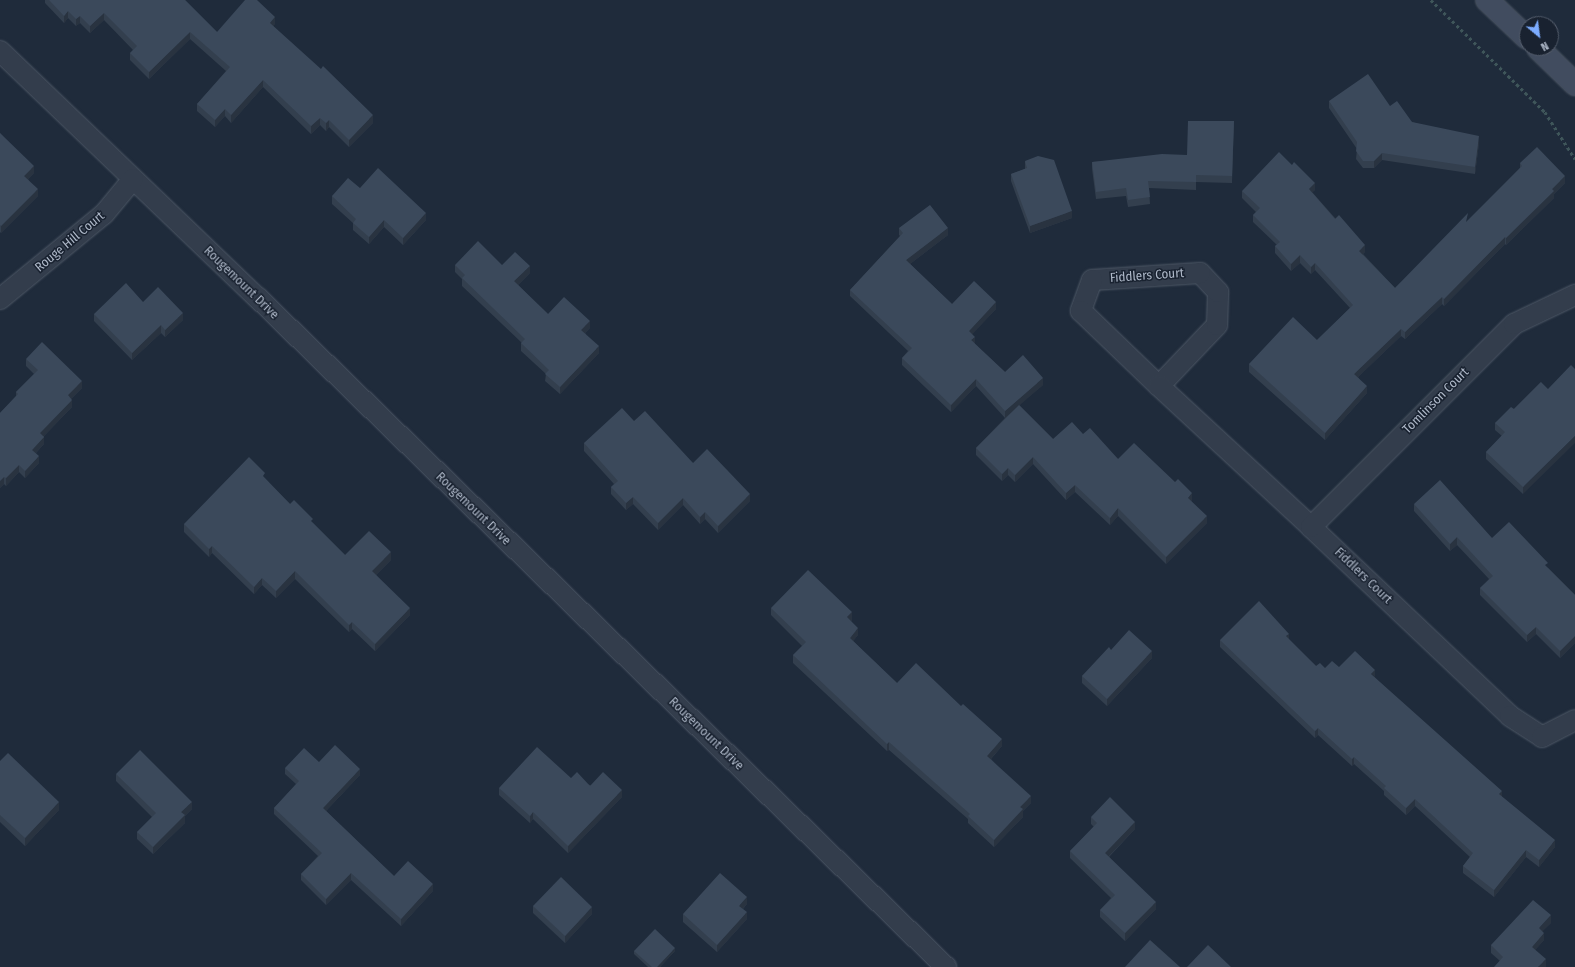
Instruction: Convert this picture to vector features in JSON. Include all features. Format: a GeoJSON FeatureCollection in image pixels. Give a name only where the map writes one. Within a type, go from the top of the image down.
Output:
{"type":"FeatureCollection","features":[{"type":"Feature","properties":{"kind":"main road"},"geometry":{"type":"LineString","coordinates":[[1487,0],[1519,30]]}},
{"type":"Feature","properties":{"kind":"main road"},"geometry":{"type":"LineString","coordinates":[[1546,56],[1575,84]]}},
{"type":"Feature","properties":{"kind":"street","name":"Rougemount Drive"},"geometry":{"type":"LineString","coordinates":[[0,51],[946,967]]}},
{"type":"Feature","properties":{"kind":"street","name":"Rouge Hill Court"},"geometry":{"type":"LineString","coordinates":[[0,299],[104,214],[133,179]]}},
{"type":"Feature","properties":{"kind":"street","name":"Fiddlers Court"},"geometry":{"type":"LineString","coordinates":[[1159,386],[1218,325],[1218,292],[1200,273],[1092,280],[1081,311],[1159,386],[1311,527],[1510,716],[1542,737],[1575,720]]}},
{"type":"Feature","properties":{"kind":"street","name":"Tomlinson Court"},"geometry":{"type":"LineString","coordinates":[[1311,527],[1514,324],[1575,295]]}},
{"type":"Feature","properties":{"kind":"path"},"geometry":{"type":"LineString","coordinates":[[1431,0],[1545,112],[1575,159]]}},
{"type":"Feature","properties":{"kind":"building"},"geometry":{"type":"Polygon","coordinates":[[[49,0],[185,0],[217,32],[245,0],[257,0],[275,17],[270,23],[321,69],[323,66],[373,115],[349,140],[329,120],[326,123],[320,118],[311,126],[263,80],[231,115],[225,109],[215,120],[197,104],[230,67],[190,32],[149,72],[130,53],[137,46],[104,13],[90,26],[80,16],[76,19],[68,11],[64,16],[49,0]]]}},
{"type":"Feature","properties":{"kind":"building"},"geometry":{"type":"Polygon","coordinates":[[[1368,74],[1390,106],[1397,101],[1412,122],[1479,136],[1475,167],[1382,153],[1374,161],[1363,161],[1356,151],[1357,142],[1329,101],[1368,74]]]}},
{"type":"Feature","properties":{"kind":"building"},"geometry":{"type":"Polygon","coordinates":[[[1188,121],[1234,121],[1232,176],[1196,175],[1196,182],[1148,181],[1150,197],[1128,200],[1126,188],[1096,192],[1092,162],[1162,154],[1187,155],[1188,121]]]}},
{"type":"Feature","properties":{"kind":"building"},"geometry":{"type":"Polygon","coordinates":[[[0,133],[34,166],[24,176],[38,189],[1,226],[0,225],[0,133]]]}},
{"type":"Feature","properties":{"kind":"building"},"geometry":{"type":"Polygon","coordinates":[[[1537,147],[1565,176],[1552,189],[1554,191],[1506,238],[1505,237],[1444,299],[1442,297],[1405,332],[1401,329],[1354,374],[1367,386],[1325,433],[1249,364],[1293,317],[1317,340],[1353,305],[1315,263],[1311,267],[1300,255],[1291,264],[1275,246],[1280,242],[1253,215],[1260,208],[1242,191],[1279,152],[1292,165],[1294,162],[1315,183],[1309,189],[1335,219],[1339,215],[1365,245],[1359,251],[1395,288],[1468,213],[1466,222],[1522,166],[1520,163],[1537,147]]]}},
{"type":"Feature","properties":{"kind":"building"},"geometry":{"type":"Polygon","coordinates":[[[1038,156],[1054,160],[1072,211],[1030,226],[1011,174],[1027,168],[1025,161],[1038,156]]]}},
{"type":"Feature","properties":{"kind":"building"},"geometry":{"type":"Polygon","coordinates":[[[378,168],[426,213],[403,238],[384,220],[369,237],[353,223],[356,219],[332,196],[348,178],[360,188],[378,168]]]}},
{"type":"Feature","properties":{"kind":"building"},"geometry":{"type":"Polygon","coordinates":[[[930,205],[948,228],[906,260],[952,304],[974,281],[996,302],[969,331],[975,337],[971,340],[1005,372],[1023,355],[1043,378],[1005,411],[976,379],[951,405],[902,358],[912,348],[850,290],[903,233],[899,228],[930,205]]]}},
{"type":"Feature","properties":{"kind":"building"},"geometry":{"type":"Polygon","coordinates":[[[478,241],[502,265],[515,252],[530,266],[514,281],[548,314],[564,297],[590,321],[581,330],[599,346],[560,387],[545,374],[549,370],[521,343],[525,339],[462,278],[465,275],[455,265],[478,241]]]}},
{"type":"Feature","properties":{"kind":"building"},"geometry":{"type":"Polygon","coordinates":[[[126,283],[143,302],[158,287],[183,313],[165,330],[161,325],[132,353],[94,314],[126,283]]]}},
{"type":"Feature","properties":{"kind":"building"},"geometry":{"type":"Polygon","coordinates":[[[42,342],[82,381],[68,395],[72,400],[40,433],[44,437],[32,450],[39,456],[25,471],[19,465],[6,478],[4,477],[0,481],[0,413],[18,394],[16,392],[38,370],[26,359],[42,342]]]}},
{"type":"Feature","properties":{"kind":"building"},"geometry":{"type":"Polygon","coordinates":[[[1571,365],[1575,369],[1575,436],[1523,487],[1486,452],[1505,432],[1495,423],[1511,407],[1514,409],[1541,382],[1548,389],[1571,365]]]}},
{"type":"Feature","properties":{"kind":"building"},"geometry":{"type":"Polygon","coordinates":[[[1019,405],[1053,439],[1072,422],[1083,434],[1090,428],[1118,459],[1134,443],[1175,482],[1178,479],[1192,493],[1188,498],[1207,516],[1166,557],[1118,508],[1110,518],[1075,485],[1066,493],[1033,457],[1015,475],[1008,468],[1002,474],[976,448],[1019,405]]]}},
{"type":"Feature","properties":{"kind":"building"},"geometry":{"type":"Polygon","coordinates":[[[622,408],[634,421],[645,411],[693,463],[707,449],[750,494],[718,526],[705,512],[700,517],[683,498],[658,523],[633,497],[626,503],[611,487],[618,481],[584,443],[622,408]]]}},
{"type":"Feature","properties":{"kind":"building"},"geometry":{"type":"Polygon","coordinates":[[[249,457],[265,473],[263,476],[290,504],[294,500],[313,519],[311,521],[345,555],[369,531],[391,552],[372,571],[410,608],[375,644],[352,622],[349,625],[295,571],[276,591],[262,578],[254,587],[212,546],[209,549],[184,524],[249,457]]]}},
{"type":"Feature","properties":{"kind":"building"},"geometry":{"type":"Polygon","coordinates":[[[1440,480],[1492,538],[1509,522],[1548,563],[1545,565],[1575,595],[1575,636],[1560,651],[1536,627],[1527,635],[1480,588],[1493,576],[1457,537],[1450,544],[1414,504],[1440,480]]]}},
{"type":"Feature","properties":{"kind":"building"},"geometry":{"type":"Polygon","coordinates":[[[808,570],[852,612],[847,617],[858,628],[850,638],[897,683],[916,663],[961,706],[963,704],[1002,739],[987,756],[1031,796],[1020,807],[1023,809],[994,840],[968,816],[970,814],[889,742],[887,744],[793,655],[806,642],[771,608],[808,570]]]}},
{"type":"Feature","properties":{"kind":"building"},"geometry":{"type":"Polygon","coordinates":[[[1259,601],[1289,634],[1286,636],[1316,666],[1320,663],[1325,668],[1332,661],[1339,667],[1355,651],[1375,670],[1371,674],[1502,791],[1499,794],[1555,840],[1539,860],[1526,850],[1494,890],[1463,866],[1473,853],[1415,799],[1406,808],[1384,788],[1386,786],[1354,757],[1352,759],[1318,728],[1315,731],[1220,640],[1259,601]]]}},
{"type":"Feature","properties":{"kind":"building"},"geometry":{"type":"Polygon","coordinates":[[[1129,630],[1152,651],[1107,699],[1082,676],[1109,647],[1111,650],[1129,630]]]}},
{"type":"Feature","properties":{"kind":"building"},"geometry":{"type":"Polygon","coordinates":[[[335,745],[360,769],[323,808],[394,876],[408,861],[433,884],[401,919],[351,873],[326,899],[301,874],[322,853],[274,808],[299,781],[285,768],[304,748],[319,762],[335,745]]]}},
{"type":"Feature","properties":{"kind":"building"},"geometry":{"type":"Polygon","coordinates":[[[537,747],[571,778],[577,772],[590,786],[603,772],[622,790],[568,846],[533,812],[530,816],[499,788],[537,747]]]}},
{"type":"Feature","properties":{"kind":"building"},"geometry":{"type":"Polygon","coordinates":[[[140,750],[192,802],[181,812],[185,815],[153,847],[137,832],[156,813],[116,774],[140,750]]]}},
{"type":"Feature","properties":{"kind":"building"},"geometry":{"type":"Polygon","coordinates":[[[8,753],[59,802],[25,838],[0,815],[0,761],[8,753]]]}},
{"type":"Feature","properties":{"kind":"building"},"geometry":{"type":"Polygon","coordinates":[[[1110,797],[1135,822],[1105,853],[1156,902],[1125,933],[1100,910],[1115,895],[1070,851],[1097,823],[1091,817],[1110,797]]]}},
{"type":"Feature","properties":{"kind":"building"},"geometry":{"type":"Polygon","coordinates":[[[720,873],[747,897],[739,906],[747,912],[717,945],[683,914],[720,873]]]}},
{"type":"Feature","properties":{"kind":"building"},"geometry":{"type":"Polygon","coordinates":[[[561,877],[592,907],[565,936],[533,906],[561,877]]]}},
{"type":"Feature","properties":{"kind":"building"},"geometry":{"type":"Polygon","coordinates":[[[1533,900],[1551,915],[1539,928],[1544,933],[1532,947],[1546,959],[1538,967],[1494,967],[1503,957],[1491,945],[1533,900]]]}},
{"type":"Feature","properties":{"kind":"building"},"geometry":{"type":"Polygon","coordinates":[[[655,929],[675,948],[657,967],[652,967],[634,951],[655,929]]]}},
{"type":"Feature","properties":{"kind":"building"},"geometry":{"type":"Polygon","coordinates":[[[1150,940],[1180,967],[1125,967],[1150,940]]]}},
{"type":"Feature","properties":{"kind":"building"},"geometry":{"type":"Polygon","coordinates":[[[1208,945],[1231,967],[1187,967],[1208,945]]]}}]}
